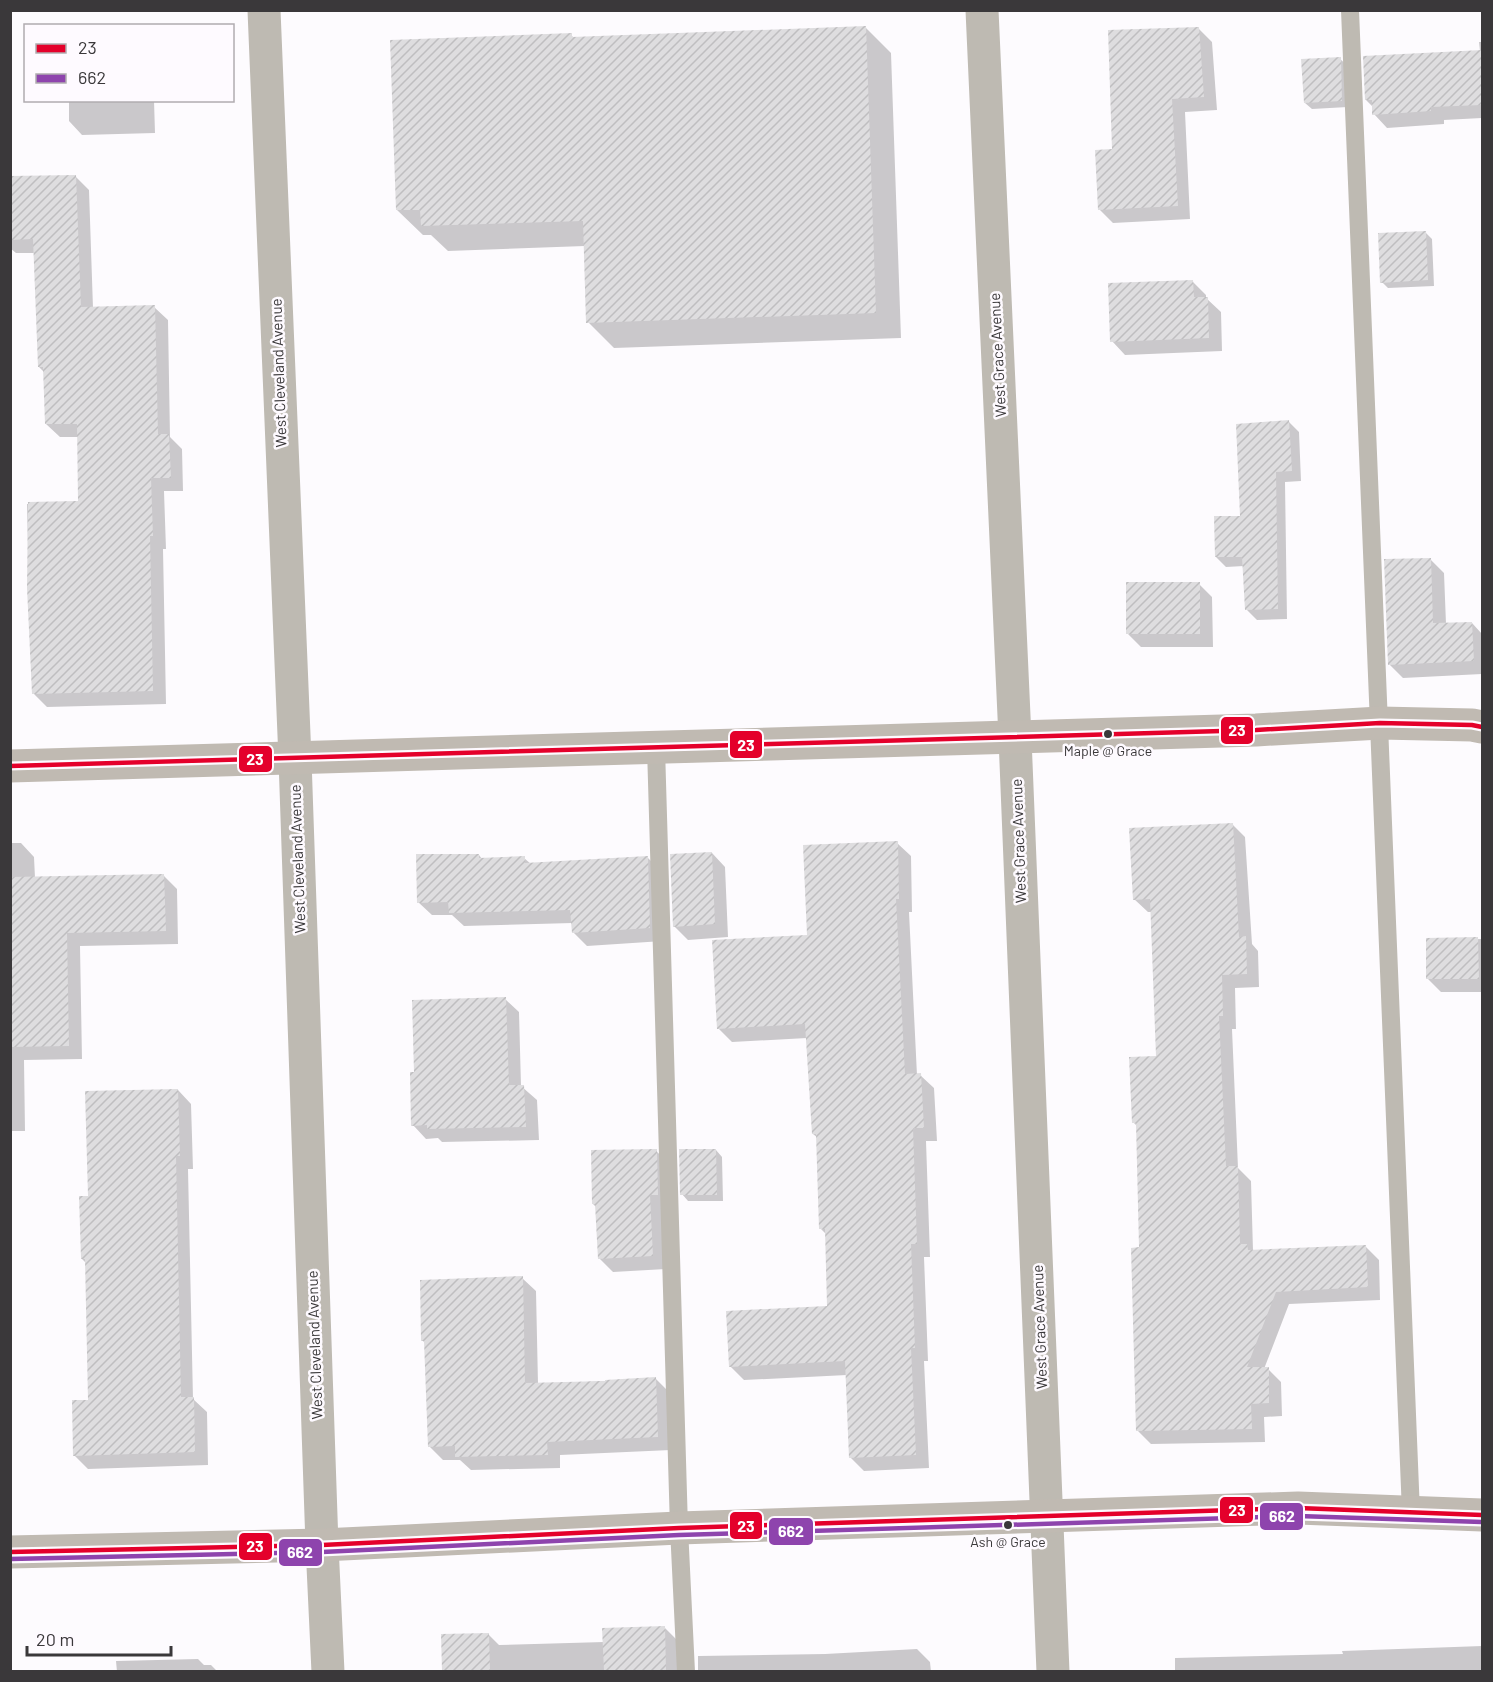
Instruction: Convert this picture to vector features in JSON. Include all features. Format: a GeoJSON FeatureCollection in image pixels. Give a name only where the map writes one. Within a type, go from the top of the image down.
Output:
{"type":"FeatureCollection","features":[{"type":"Feature","properties":{"kind":"main road"},"geometry":{"type":"LineString","coordinates":[[10,766],[1015,738],[1256,730],[1380,723],[1482,727]]}},
{"type":"Feature","properties":{"kind":"main road"},"geometry":{"type":"LineString","coordinates":[[10,1552],[322,1545],[679,1528],[1298,1508],[1482,1515]]}},
{"type":"Feature","properties":{"kind":"street","name":"West Cleveland Avenue"},"geometry":{"type":"LineString","coordinates":[[264,10],[295,759],[328,1671]]}},
{"type":"Feature","properties":{"kind":"street","name":"West Grace Avenue"},"geometry":{"type":"LineString","coordinates":[[982,10],[1015,738],[1053,1671]]}},
{"type":"Feature","properties":{"kind":"lane"},"geometry":{"type":"LineString","coordinates":[[1350,10],[1411,1513]]}},
{"type":"Feature","properties":{"kind":"lane"},"geometry":{"type":"LineString","coordinates":[[656,748],[679,1528],[686,1671]]}},
{"type":"Feature","properties":{"kind":"building"},"geometry":{"type":"Polygon","coordinates":[[[866,26],[876,313],[586,323],[583,221],[421,226],[420,210],[396,210],[390,40],[572,33],[572,37],[866,26]]]}},
{"type":"Feature","properties":{"kind":"building"},"geometry":{"type":"Polygon","coordinates":[[[1199,27],[1204,97],[1172,99],[1178,206],[1098,210],[1095,150],[1112,149],[1108,30],[1199,27]]]}},
{"type":"Feature","properties":{"kind":"building"},"geometry":{"type":"Polygon","coordinates":[[[1482,50],[1482,105],[1431,107],[1431,111],[1372,115],[1372,100],[1365,100],[1363,56],[1482,50]]]}},
{"type":"Feature","properties":{"kind":"building"},"geometry":{"type":"Polygon","coordinates":[[[1341,57],[1342,101],[1304,103],[1301,59],[1341,57]]]}},
{"type":"Feature","properties":{"kind":"building"},"geometry":{"type":"Polygon","coordinates":[[[76,175],[81,307],[155,305],[158,434],[169,434],[171,478],[151,478],[153,691],[32,694],[27,588],[28,502],[78,501],[77,424],[45,424],[43,367],[38,367],[33,239],[10,240],[10,176],[76,175]]]}},
{"type":"Feature","properties":{"kind":"building"},"geometry":{"type":"Polygon","coordinates":[[[1426,231],[1428,280],[1380,283],[1378,233],[1426,231]]]}},
{"type":"Feature","properties":{"kind":"building"},"geometry":{"type":"Polygon","coordinates":[[[1193,280],[1194,297],[1208,297],[1209,338],[1110,342],[1108,283],[1193,280]]]}},
{"type":"Feature","properties":{"kind":"building"},"geometry":{"type":"Polygon","coordinates":[[[1289,420],[1292,471],[1276,472],[1278,609],[1245,610],[1242,557],[1215,557],[1214,516],[1240,516],[1236,424],[1289,420]]]}},
{"type":"Feature","properties":{"kind":"building"},"geometry":{"type":"Polygon","coordinates":[[[1431,558],[1433,623],[1472,622],[1474,661],[1388,665],[1384,559],[1431,558]]]}},
{"type":"Feature","properties":{"kind":"building"},"geometry":{"type":"Polygon","coordinates":[[[1126,582],[1200,582],[1200,634],[1126,634],[1126,582]]]}},
{"type":"Feature","properties":{"kind":"building"},"geometry":{"type":"Polygon","coordinates":[[[1233,823],[1239,937],[1246,936],[1247,974],[1222,975],[1223,1016],[1219,1016],[1226,1166],[1238,1166],[1240,1244],[1247,1244],[1248,1250],[1366,1245],[1368,1287],[1276,1292],[1247,1367],[1269,1367],[1269,1403],[1251,1404],[1252,1429],[1136,1431],[1131,1248],[1139,1247],[1136,1123],[1132,1123],[1129,1057],[1156,1056],[1150,899],[1133,900],[1129,828],[1233,823]]]}},
{"type":"Feature","properties":{"kind":"building"},"geometry":{"type":"Polygon","coordinates":[[[898,841],[899,899],[896,899],[905,1074],[921,1073],[924,1128],[913,1128],[917,1244],[911,1244],[915,1348],[911,1348],[916,1455],[849,1458],[845,1361],[729,1367],[726,1311],[827,1306],[825,1229],[819,1229],[816,1134],[812,1134],[805,1024],[717,1029],[712,940],[807,935],[803,845],[898,841]]]}},
{"type":"Feature","properties":{"kind":"building"},"geometry":{"type":"Polygon","coordinates":[[[712,852],[715,924],[673,927],[670,854],[712,852]]]}},
{"type":"Feature","properties":{"kind":"building"},"geometry":{"type":"Polygon","coordinates":[[[416,854],[479,854],[479,858],[525,856],[525,863],[648,856],[650,928],[572,933],[570,910],[449,913],[448,902],[417,903],[416,854]]]}},
{"type":"Feature","properties":{"kind":"building"},"geometry":{"type":"Polygon","coordinates":[[[164,874],[166,931],[67,933],[69,1046],[10,1047],[10,877],[164,874]]]}},
{"type":"Feature","properties":{"kind":"building"},"geometry":{"type":"Polygon","coordinates":[[[1478,937],[1479,979],[1426,979],[1426,938],[1478,937]]]}},
{"type":"Feature","properties":{"kind":"building"},"geometry":{"type":"Polygon","coordinates":[[[506,997],[509,1085],[524,1085],[526,1127],[427,1129],[427,1125],[411,1126],[410,1072],[414,1072],[412,1000],[506,997]]]}},
{"type":"Feature","properties":{"kind":"building"},"geometry":{"type":"Polygon","coordinates":[[[178,1089],[180,1156],[176,1156],[181,1397],[194,1397],[195,1452],[73,1456],[72,1400],[88,1400],[85,1259],[81,1259],[79,1196],[88,1196],[85,1091],[178,1089]]]}},
{"type":"Feature","properties":{"kind":"building"},"geometry":{"type":"Polygon","coordinates":[[[657,1149],[658,1195],[650,1195],[653,1256],[598,1259],[595,1204],[592,1204],[591,1150],[657,1149]]]}},
{"type":"Feature","properties":{"kind":"building"},"geometry":{"type":"Polygon","coordinates":[[[679,1149],[716,1149],[717,1195],[680,1195],[679,1149]]]}},
{"type":"Feature","properties":{"kind":"building"},"geometry":{"type":"Polygon","coordinates":[[[523,1276],[525,1383],[656,1377],[658,1437],[547,1442],[548,1455],[455,1457],[455,1446],[428,1447],[424,1341],[421,1341],[420,1280],[523,1276]]]}},
{"type":"Feature","properties":{"kind":"building"},"geometry":{"type":"Polygon","coordinates":[[[665,1626],[666,1671],[604,1671],[602,1628],[665,1626]]]}},
{"type":"Feature","properties":{"kind":"building"},"geometry":{"type":"Polygon","coordinates":[[[489,1633],[490,1671],[442,1671],[441,1634],[489,1633]]]}},
{"type":"Feature","properties":{"kind":"transit line","name":"23"},"geometry":{"type":"LineString","coordinates":[[10,766],[1256,730],[1380,723],[1482,727]]}},
{"type":"Feature","properties":{"kind":"transit line","name":"23"},"geometry":{"type":"LineString","coordinates":[[10,1552],[322,1545],[679,1528],[1298,1508],[1482,1515]]}},
{"type":"Feature","properties":{"kind":"transit line","name":"662"},"geometry":{"type":"LineString","coordinates":[[10,1559],[322,1552],[679,1535],[1298,1516],[1482,1522]]}},
{"type":"Feature","properties":{"kind":"place","name":"Maple @ Grace"},"geometry":{"type":"Point","coordinates":[1108,734]}},
{"type":"Feature","properties":{"kind":"place","name":"Ash @ Grace"},"geometry":{"type":"Point","coordinates":[1008,1525]}}]}
